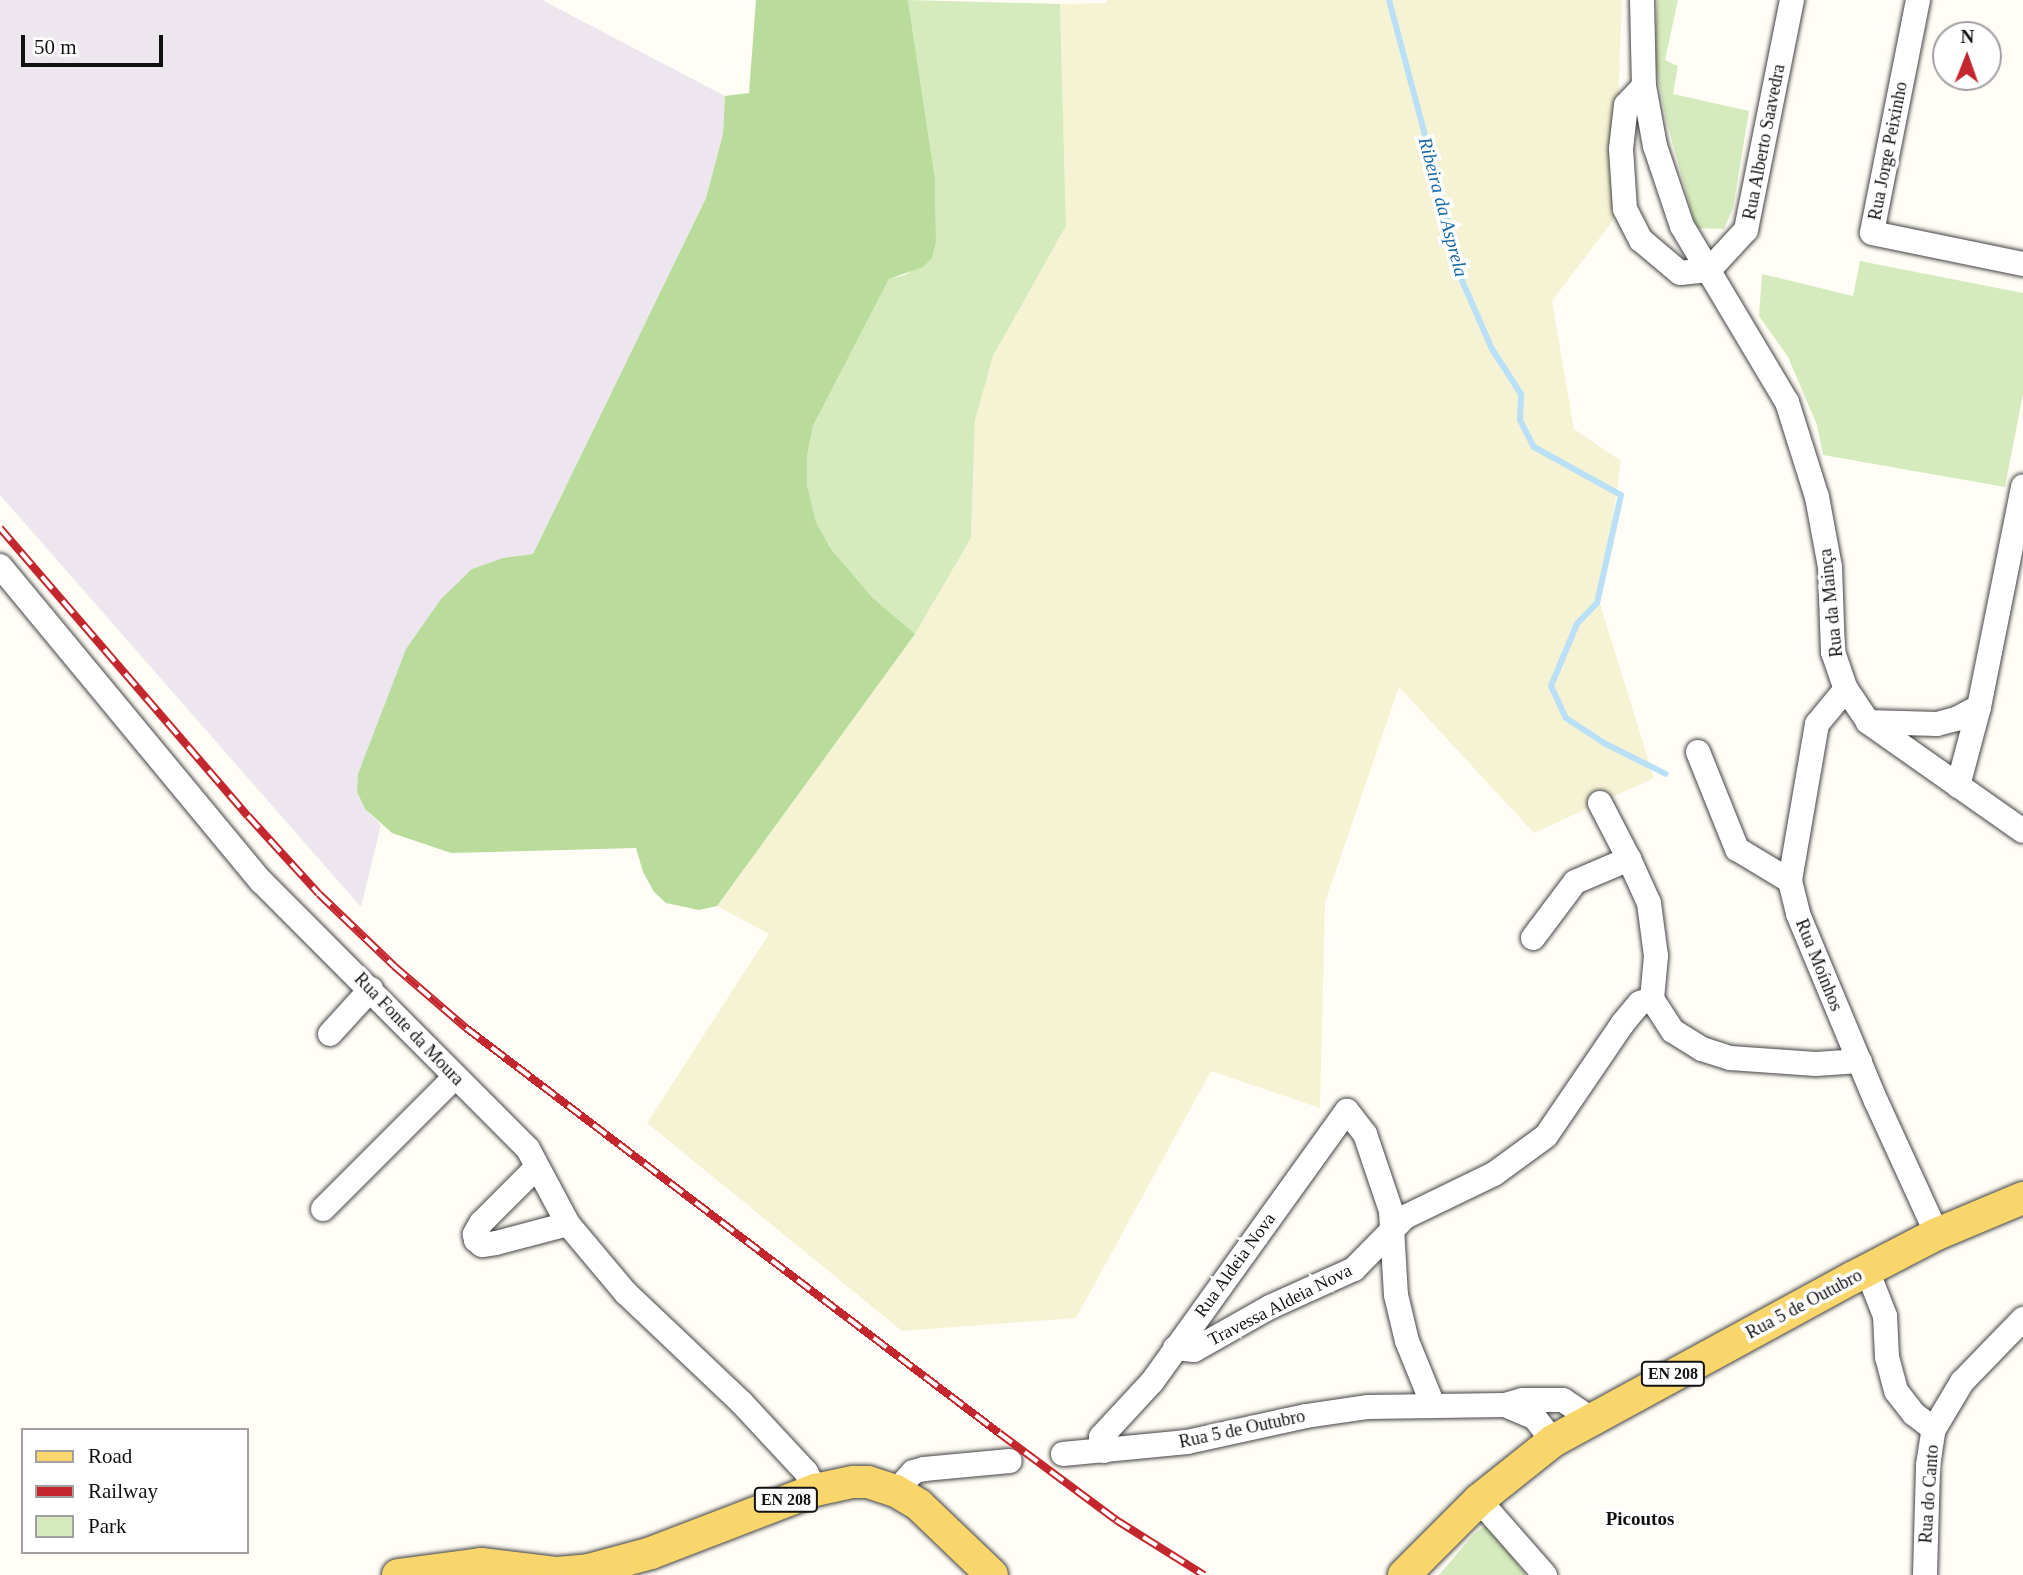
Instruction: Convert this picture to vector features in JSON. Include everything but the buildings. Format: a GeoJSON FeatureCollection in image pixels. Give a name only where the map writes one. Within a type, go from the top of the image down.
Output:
{"type":"FeatureCollection","features":[{"type":"Feature","properties":{"kind":"main road","name":"Rua 5 de Outubro"},"geometry":{"type":"LineString","coordinates":[[1404,1575],[1479,1500],[1553,1441],[1867,1270],[1937,1234],[2023,1198]]}},
{"type":"Feature","properties":{"kind":"main road","name":"EN 208"},"geometry":{"type":"LineString","coordinates":[[398,1575],[481,1564],[557,1574],[589,1570],[651,1553],[816,1490],[840,1483],[861,1482],[896,1491],[919,1505],[992,1575]]}},
{"type":"Feature","properties":{"kind":"street","name":"Rua da Mainça"},"geometry":{"type":"LineString","coordinates":[[1642,0],[1644,86],[1656,146],[1682,226],[1787,402],[1817,498],[1830,567],[1833,652],[1846,689],[1868,722],[2023,831]]}},
{"type":"Feature","properties":{"kind":"street","name":"Rua Alberto Saavedra"},"geometry":{"type":"LineString","coordinates":[[1709,270],[1746,230],[1793,0]]}},
{"type":"Feature","properties":{"kind":"street","name":"Rua Jorge Peixinho"},"geometry":{"type":"LineString","coordinates":[[1918,0],[1872,233],[2023,264]]}},
{"type":"Feature","properties":{"kind":"street"},"geometry":{"type":"LineString","coordinates":[[1644,86],[1626,105],[1620,149],[1625,209],[1641,240],[1680,273],[1709,270]]}},
{"type":"Feature","properties":{"kind":"street"},"geometry":{"type":"LineString","coordinates":[[1958,786],[1979,707],[2023,486]]}},
{"type":"Feature","properties":{"kind":"street","name":"Rua Fonte da Moura"},"geometry":{"type":"LineString","coordinates":[[0,566],[253,872],[528,1149],[568,1224],[626,1293],[741,1402],[806,1472],[816,1490]]}},
{"type":"Feature","properties":{"kind":"street","name":"Rua Moínhos"},"geometry":{"type":"LineString","coordinates":[[1846,689],[1817,724],[1790,881],[1798,914],[1937,1234]]}},
{"type":"Feature","properties":{"kind":"street"},"geometry":{"type":"LineString","coordinates":[[1868,722],[1937,724],[1956,719],[1979,707]]}},
{"type":"Feature","properties":{"kind":"street"},"geometry":{"type":"LineString","coordinates":[[1698,752],[1737,849],[1790,881]]}},
{"type":"Feature","properties":{"kind":"street"},"geometry":{"type":"LineString","coordinates":[[1600,803],[1649,903],[1656,956],[1652,999],[1673,1031],[1702,1049],[1730,1058],[1789,1063],[1860,1061]]}},
{"type":"Feature","properties":{"kind":"street"},"geometry":{"type":"LineString","coordinates":[[1533,938],[1575,882],[1629,859]]}},
{"type":"Feature","properties":{"kind":"street"},"geometry":{"type":"LineString","coordinates":[[330,1034],[371,989]]}},
{"type":"Feature","properties":{"kind":"street","name":"Travessa Aldeia Nova"},"geometry":{"type":"LineString","coordinates":[[1175,1348],[1194,1350],[1270,1307],[1354,1269],[1405,1217],[1494,1174],[1545,1136],[1623,1023],[1640,1003],[1652,999]]}},
{"type":"Feature","properties":{"kind":"street"},"geometry":{"type":"LineString","coordinates":[[323,1209],[455,1077]]}},
{"type":"Feature","properties":{"kind":"street","name":"Rua Aldeia Nova"},"geometry":{"type":"LineString","coordinates":[[1104,1451],[1101,1437],[1152,1382],[1347,1111],[1365,1134],[1391,1211],[1393,1232]]}},
{"type":"Feature","properties":{"kind":"street"},"geometry":{"type":"LineString","coordinates":[[537,1167],[481,1223],[475,1234],[476,1240],[482,1245],[496,1243],[568,1224]]}},
{"type":"Feature","properties":{"kind":"street"},"geometry":{"type":"LineString","coordinates":[[1393,1232],[1396,1295],[1407,1341],[1433,1405]]}},
{"type":"Feature","properties":{"kind":"street"},"geometry":{"type":"LineString","coordinates":[[1867,1270],[1885,1316],[1888,1357],[1896,1391],[1914,1413],[1934,1429]]}},
{"type":"Feature","properties":{"kind":"street","name":"Rua do Canto"},"geometry":{"type":"LineString","coordinates":[[1925,1575],[1928,1465],[1934,1429],[1962,1381],[2023,1320]]}},
{"type":"Feature","properties":{"kind":"street","name":"Rua 5 de Outubro"},"geometry":{"type":"LineString","coordinates":[[1063,1454],[1187,1442],[1306,1416],[1368,1406],[1505,1405],[1522,1400],[1563,1400],[1591,1419]]}},
{"type":"Feature","properties":{"kind":"street","name":"Rua 5 de Outubro"},"geometry":{"type":"LineString","coordinates":[[1505,1405],[1535,1418],[1553,1441]]}},
{"type":"Feature","properties":{"kind":"street"},"geometry":{"type":"LineString","coordinates":[[896,1491],[914,1472],[924,1469],[1010,1461]]}},
{"type":"Feature","properties":{"kind":"street"},"geometry":{"type":"LineString","coordinates":[[1479,1500],[1545,1575]]}},
{"type":"Feature","properties":{"kind":"shaded area"},"geometry":{"type":"Polygon","coordinates":[[[0,0],[542,0],[725,96],[723,134],[706,198],[533,554],[503,558],[358,774],[357,792],[365,809],[381,825],[361,907],[0,495],[0,0]]]}},
{"type":"Feature","properties":{"kind":"shaded area"},"geometry":{"type":"Polygon","coordinates":[[[1107,0],[1622,0],[1614,219],[1552,301],[1574,429],[1621,461],[1600,604],[1654,778],[1534,833],[1399,687],[1325,902],[1320,1108],[1211,1071],[1076,1318],[902,1331],[647,1123],[769,934],[717,906],[915,634],[971,538],[975,420],[982,389],[993,356],[1066,226],[1060,4],[1107,3],[1107,0]]]}},
{"type":"Feature","properties":{"kind":"green space"},"geometry":{"type":"Polygon","coordinates":[[[756,0],[908,0],[935,179],[936,242],[932,258],[923,267],[889,279],[813,426],[807,456],[807,485],[816,522],[831,549],[872,597],[915,634],[717,906],[699,910],[666,903],[654,892],[643,872],[636,848],[451,853],[392,833],[365,809],[357,792],[358,774],[406,649],[441,599],[472,569],[503,558],[533,554],[706,198],[723,134],[725,96],[749,93],[756,0]]]}},
{"type":"Feature","properties":{"kind":"green space"},"geometry":{"type":"Polygon","coordinates":[[[908,0],[1060,4],[1066,226],[993,356],[975,420],[971,538],[915,634],[872,597],[831,549],[816,522],[807,486],[807,456],[813,426],[889,279],[905,275],[932,258],[936,242],[935,179],[908,0]]]}},
{"type":"Feature","properties":{"kind":"green space"},"geometry":{"type":"Polygon","coordinates":[[[1657,0],[1678,0],[1665,60],[1678,66],[1673,94],[1749,111],[1733,208],[1724,229],[1696,228],[1666,119],[1655,63],[1657,0]]]}},
{"type":"Feature","properties":{"kind":"green space"},"geometry":{"type":"Polygon","coordinates":[[[1860,261],[2023,293],[2023,394],[2005,487],[1823,455],[1817,425],[1788,357],[1759,316],[1762,274],[1853,296],[1860,261]]]}},
{"type":"Feature","properties":{"kind":"green space"},"geometry":{"type":"Polygon","coordinates":[[[1487,1524],[1526,1575],[1439,1575],[1473,1535],[1487,1524]]]}},
{"type":"Feature","properties":{"kind":"waterway","name":"Ribeira da Asprela"},"geometry":{"type":"LineString","coordinates":[[1389,0],[1452,236],[1457,269],[1492,349],[1521,394],[1520,420],[1534,447],[1621,495],[1597,603],[1577,624],[1551,686],[1566,718],[1604,743],[1666,774]]}},
{"type":"Feature","properties":{"kind":"railway"},"geometry":{"type":"LineString","coordinates":[[0,528],[248,816],[319,894],[394,966],[466,1028],[999,1433],[1116,1520],[1204,1575]]}},
{"type":"Feature","properties":{"kind":"district","name":"Picoutos"},"geometry":{"type":"Point","coordinates":[1640,1519]}}]}
